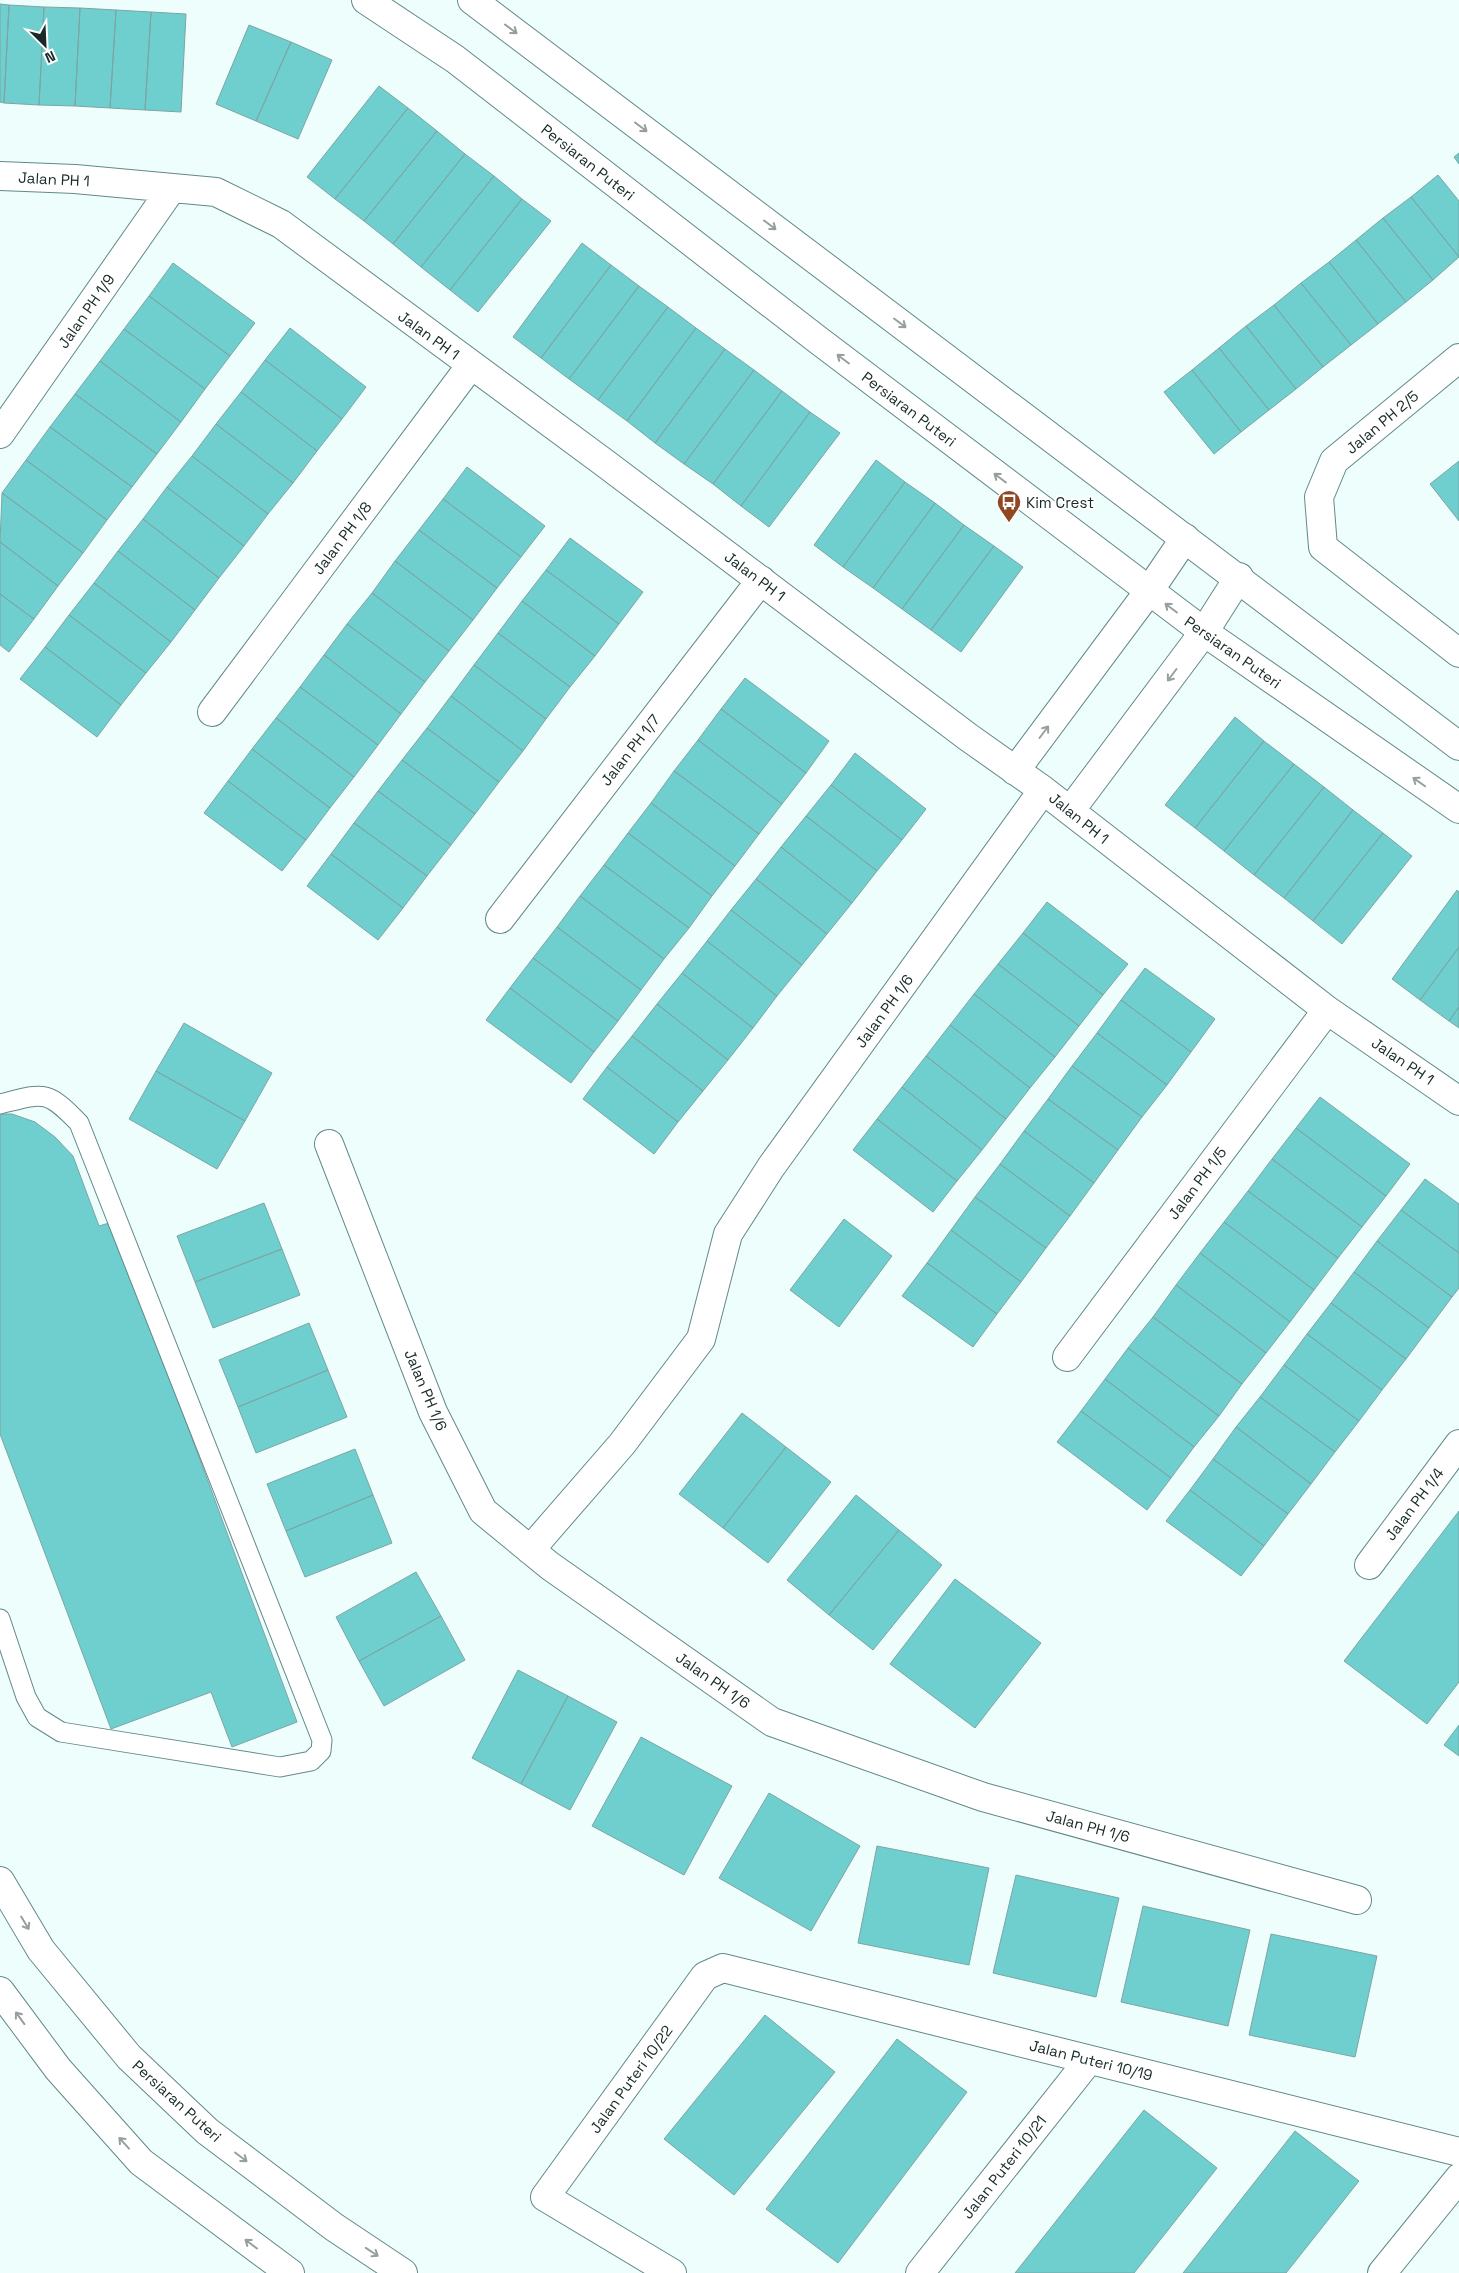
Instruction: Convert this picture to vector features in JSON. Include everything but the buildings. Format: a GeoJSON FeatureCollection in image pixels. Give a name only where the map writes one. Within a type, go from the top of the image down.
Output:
{"type":"FeatureCollection","features":[{"type":"Feature","properties":{"kind":"street","name":"Persiaran Puteri"},"geometry":{"type":"LineString","coordinates":[[366,0],[455,59],[810,334],[1204,632],[1459,809]]}},
{"type":"Feature","properties":{"kind":"street"},"geometry":{"type":"LineString","coordinates":[[472,0],[1239,577],[1459,746]]}},
{"type":"Feature","properties":{"kind":"street","name":"Jalan PH 1"},"geometry":{"type":"LineString","coordinates":[[0,176],[216,192],[281,224],[761,580],[1014,771],[1043,790],[1327,1010],[1459,1101]]}},
{"type":"Feature","properties":{"kind":"street","name":"Jalan PH 1/9"},"geometry":{"type":"LineString","coordinates":[[0,434],[172,188]]}},
{"type":"Feature","properties":{"kind":"street","name":"Jalan PH 2/5"},"geometry":{"type":"LineString","coordinates":[[1459,358],[1334,461],[1319,497],[1323,546],[1459,653]]}},
{"type":"Feature","properties":{"kind":"street","name":"Jalan PH 1/8"},"geometry":{"type":"LineString","coordinates":[[212,712],[471,365]]}},
{"type":"Feature","properties":{"kind":"street"},"geometry":{"type":"LineString","coordinates":[[1014,771],[1149,591],[1185,538]]}},
{"type":"Feature","properties":{"kind":"street"},"geometry":{"type":"LineString","coordinates":[[1070,811],[1204,632],[1239,577]]}},
{"type":"Feature","properties":{"kind":"street","name":"Jalan PH 1/7"},"geometry":{"type":"LineString","coordinates":[[500,919],[761,580]]}},
{"type":"Feature","properties":{"kind":"street","name":"Jalan PH 1/6"},"geometry":{"type":"LineString","coordinates":[[530,1550],[622,1444],[701,1338],[728,1234],[771,1167],[1043,790]]}},
{"type":"Feature","properties":{"kind":"street","name":"Jalan PH 1/5"},"geometry":{"type":"LineString","coordinates":[[1067,1357],[1327,1010]]}},
{"type":"Feature","properties":{"kind":"street","name":"Jalan PH 1/6"},"geometry":{"type":"LineString","coordinates":[[329,1144],[433,1412],[483,1511],[550,1566],[772,1722],[983,1797],[1358,1900]]}},
{"type":"Feature","properties":{"kind":"street","name":"Jalan PH 1/4"},"geometry":{"type":"LineString","coordinates":[[1369,1565],[1459,1444]]}},
{"type":"Feature","properties":{"kind":"street","name":"Persiaran Puteri"},"geometry":{"type":"LineString","coordinates":[[0,1881],[41,1950],[129,2057],[207,2131],[334,2227],[403,2273]]}},
{"type":"Feature","properties":{"kind":"street","name":"Jalan Puteri 10/19"},"geometry":{"type":"LineString","coordinates":[[723,1968],[1459,2152]]}},
{"type":"Feature","properties":{"kind":"street","name":"Jalan Puteri 10/22"},"geometry":{"type":"LineString","coordinates":[[672,2273],[545,2197],[705,1976],[723,1968]]}},
{"type":"Feature","properties":{"kind":"street"},"geometry":{"type":"LineString","coordinates":[[0,1991],[58,2069],[141,2162],[290,2273]]}},
{"type":"Feature","properties":{"kind":"street","name":"Jalan Puteri 10/21"},"geometry":{"type":"LineString","coordinates":[[920,2273],[1089,2060]]}},
{"type":"Feature","properties":{"kind":"street"},"geometry":{"type":"LineString","coordinates":[[1382,2273],[1459,2178]]}},
{"type":"Feature","properties":{"kind":"lane"},"geometry":{"type":"LineString","coordinates":[[0,1104],[36,1094],[58,1102],[79,1124],[322,1740],[321,1751],[311,1761],[280,1767],[61,1732],[37,1717],[26,1697],[0,1619]]}},
{"type":"Feature","properties":{"kind":"place","name":"Kim Crest"},"geometry":{"type":"Point","coordinates":[1009,523]}}]}
